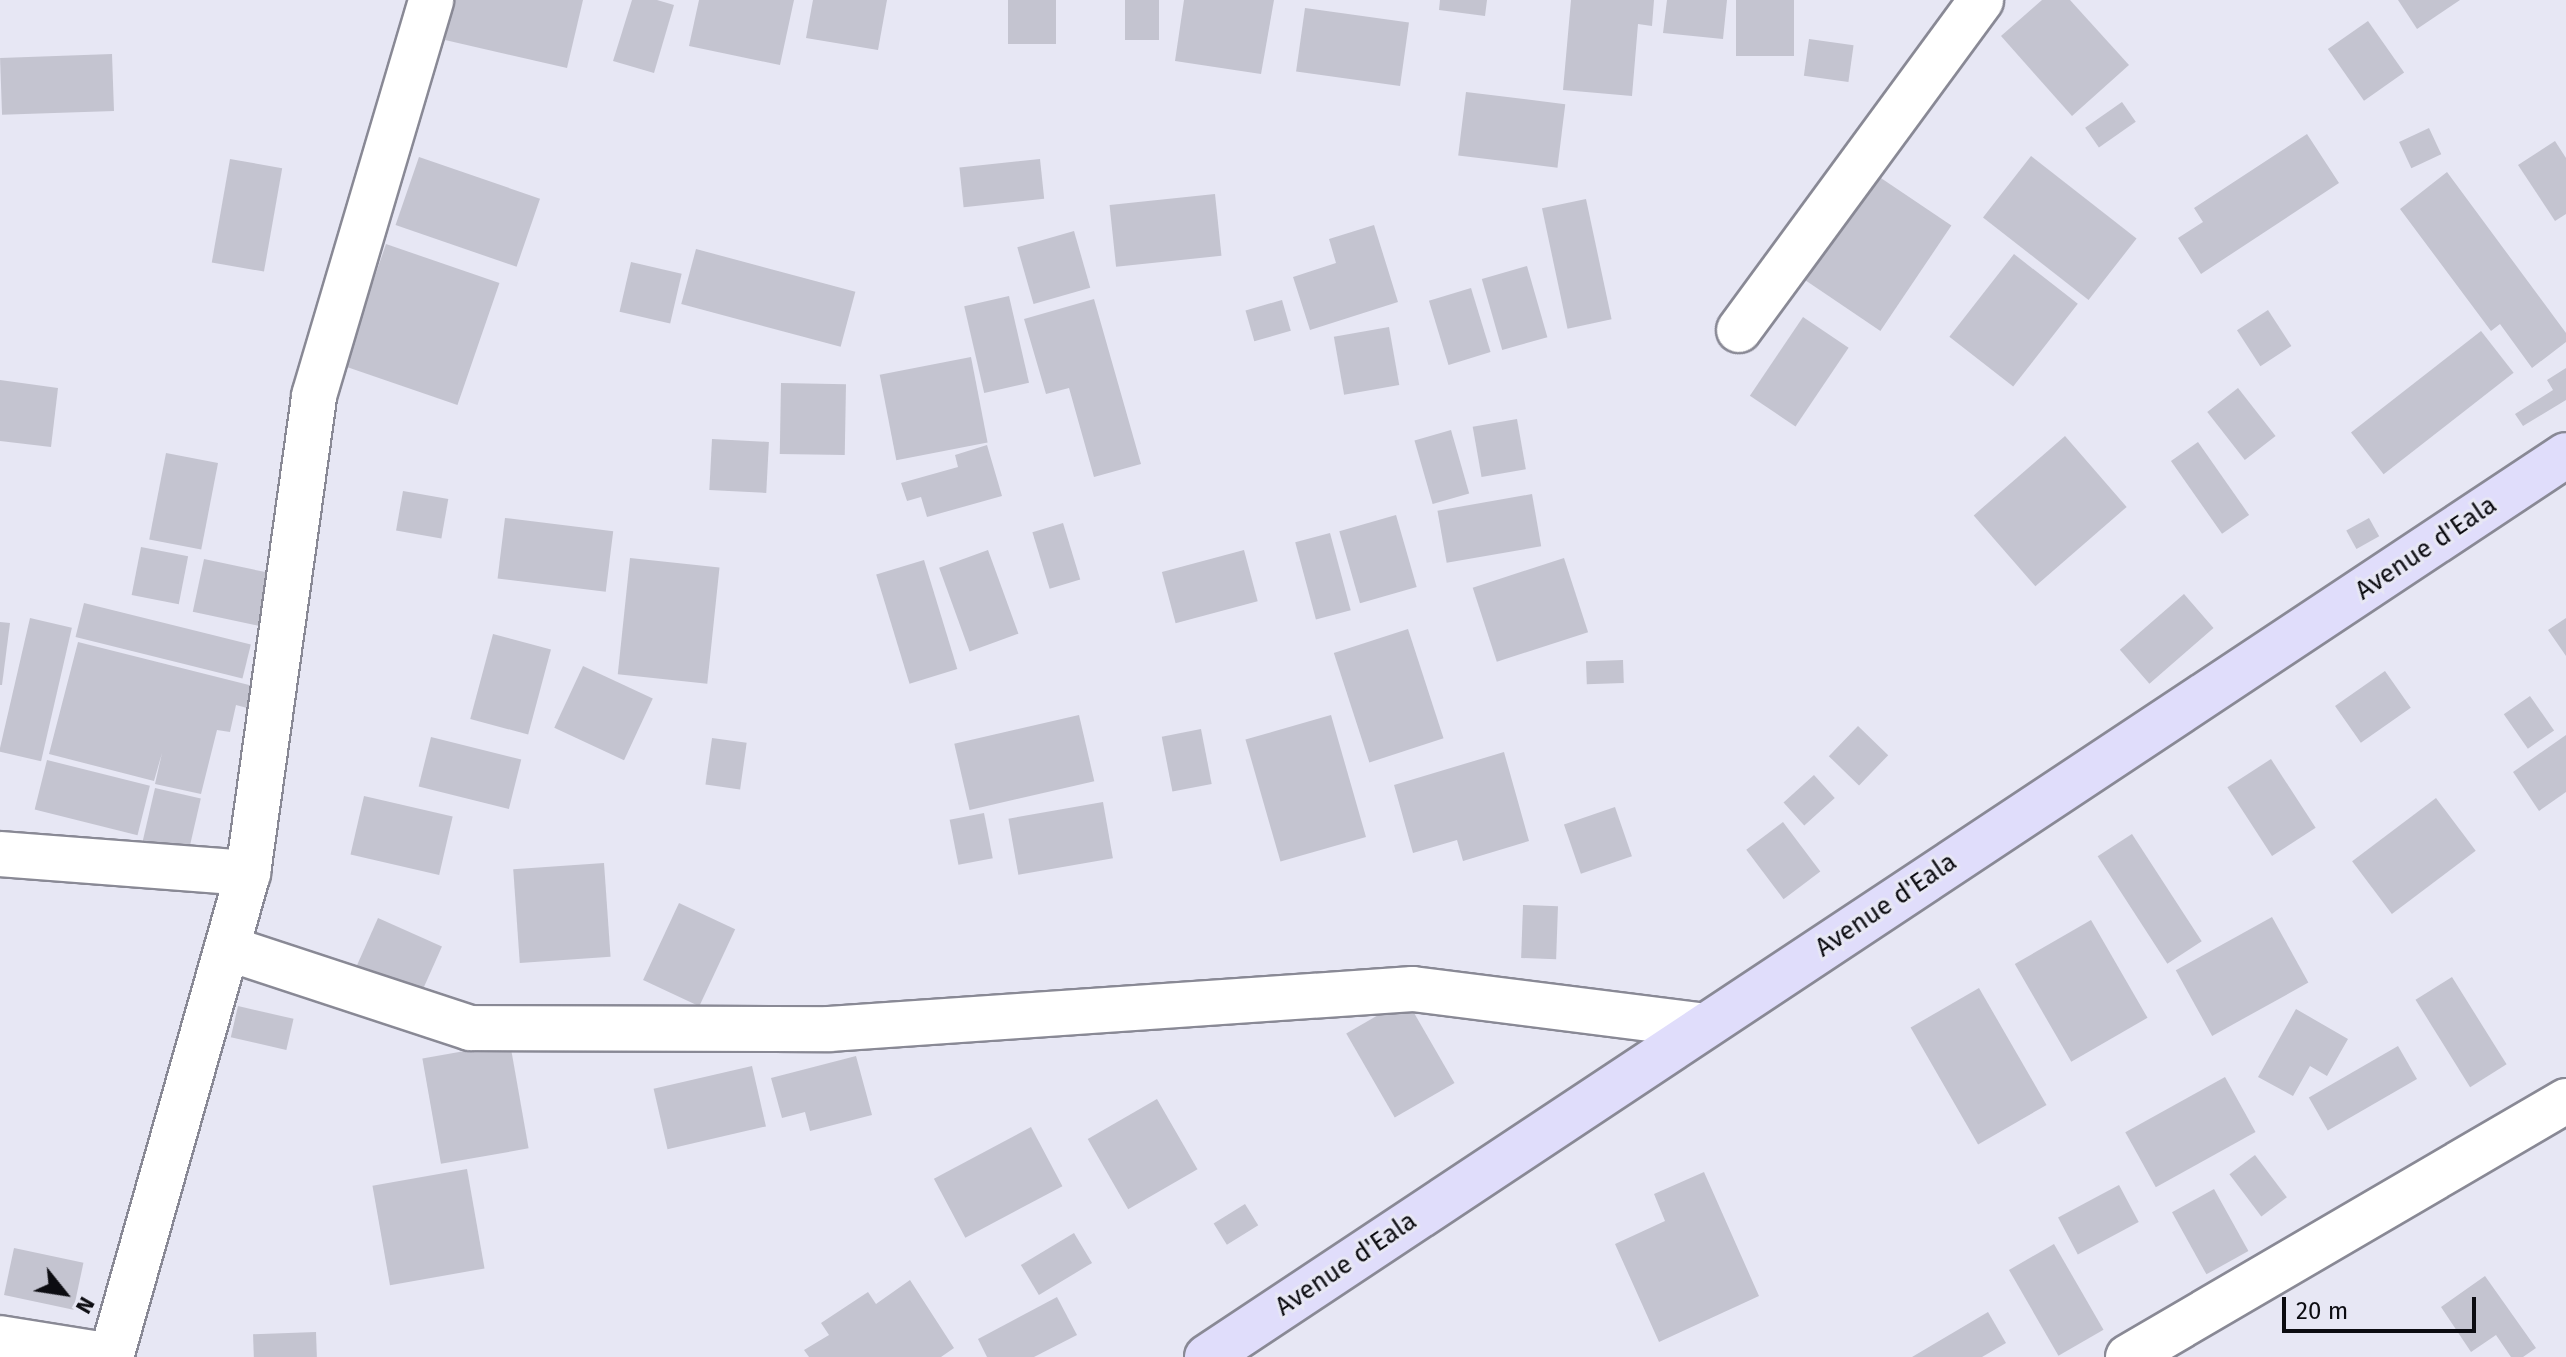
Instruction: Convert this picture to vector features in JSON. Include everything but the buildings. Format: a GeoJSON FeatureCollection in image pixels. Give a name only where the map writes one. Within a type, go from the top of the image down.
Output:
{"type":"FeatureCollection","features":[{"type":"Feature","properties":{"kind":"street"},"geometry":{"type":"LineString","coordinates":[[0,1338],[111,1356],[248,873],[314,396],[431,0]]}},
{"type":"Feature","properties":{"kind":"street"},"geometry":{"type":"LineString","coordinates":[[1739,330],[1981,0]]}},
{"type":"Feature","properties":{"kind":"street","name":"Avenue d'Eala"},"geometry":{"type":"LineString","coordinates":[[1207,1357],[2566,455]]}},
{"type":"Feature","properties":{"kind":"street"},"geometry":{"type":"LineString","coordinates":[[0,854],[248,873]]}},
{"type":"Feature","properties":{"kind":"street"},"geometry":{"type":"LineString","coordinates":[[227,948],[470,1028],[829,1029],[1413,989],[1705,1026]]}},
{"type":"Feature","properties":{"kind":"street"},"geometry":{"type":"LineString","coordinates":[[2128,1357],[2566,1101]]}}]}
